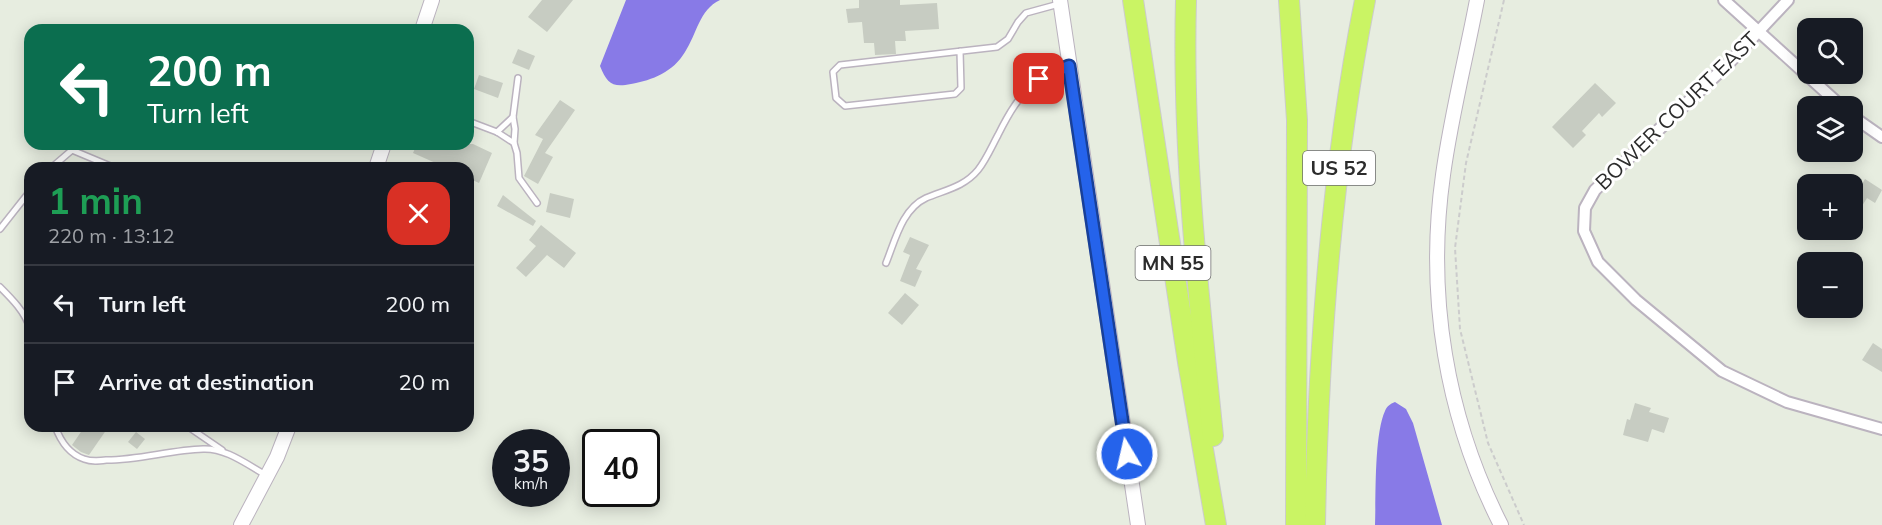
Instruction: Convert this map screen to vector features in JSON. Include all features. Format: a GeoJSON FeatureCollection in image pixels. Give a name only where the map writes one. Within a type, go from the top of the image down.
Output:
{"type":"FeatureCollection","features":[{"type":"Feature","properties":{"kind":"highway","name":"MN 55"},"geometry":{"type":"LineString","coordinates":[[1133,0],[1188,362],[1216,525]]}},
{"type":"Feature","properties":{"kind":"highway"},"geometry":{"type":"LineString","coordinates":[[1186,0],[1186,84],[1192,225],[1223,525]]}},
{"type":"Feature","properties":{"kind":"highway"},"geometry":{"type":"LineString","coordinates":[[1289,0],[1297,88],[1296,525]]}},
{"type":"Feature","properties":{"kind":"highway","name":"US 52"},"geometry":{"type":"LineString","coordinates":[[1315,525],[1323,337],[1328,276],[1344,124],[1365,0]]}},
{"type":"Feature","properties":{"kind":"street"},"geometry":{"type":"LineString","coordinates":[[424,24],[432,0]]}},
{"type":"Feature","properties":{"kind":"street"},"geometry":{"type":"LineString","coordinates":[[1477,0],[1443,174],[1437,240],[1438,283],[1443,344],[1455,406],[1472,459],[1501,525]]}},
{"type":"Feature","properties":{"kind":"street"},"geometry":{"type":"LineString","coordinates":[[1724,0],[1830,96]]}},
{"type":"Feature","properties":{"kind":"street","name":"BOWER COURT EAST"},"geometry":{"type":"LineString","coordinates":[[1788,0],[1728,64],[1595,190],[1585,208],[1584,231],[1598,262],[1636,300],[1722,371],[1787,402],[1882,429]]}},
{"type":"Feature","properties":{"kind":"street"},"geometry":{"type":"LineString","coordinates":[[1060,2],[1138,525]]}},
{"type":"Feature","properties":{"kind":"street"},"geometry":{"type":"LineString","coordinates":[[1863,124],[1882,137]]}},
{"type":"Feature","properties":{"kind":"street"},"geometry":{"type":"LineString","coordinates":[[241,525],[267,476],[286,432]]}},
{"type":"Feature","properties":{"kind":"lane"},"geometry":{"type":"LineString","coordinates":[[960,51],[962,88],[955,94],[845,106],[836,99],[833,72],[840,65],[960,51],[997,47],[1008,39],[1026,13],[1060,2]]}},
{"type":"Feature","properties":{"kind":"lane"},"geometry":{"type":"LineString","coordinates":[[886,263],[902,222],[909,212],[925,198],[957,187],[970,178],[979,169],[1005,120],[1026,91],[1039,79],[1069,66]]}},
{"type":"Feature","properties":{"kind":"lane"},"geometry":{"type":"LineString","coordinates":[[518,78],[513,117],[519,178],[537,203]]}},
{"type":"Feature","properties":{"kind":"lane"},"geometry":{"type":"LineString","coordinates":[[497,132],[513,117]]}},
{"type":"Feature","properties":{"kind":"lane"},"geometry":{"type":"LineString","coordinates":[[474,123],[497,132],[514,143]]}},
{"type":"Feature","properties":{"kind":"lane"},"geometry":{"type":"LineString","coordinates":[[58,162],[72,150],[101,162]]}},
{"type":"Feature","properties":{"kind":"lane"},"geometry":{"type":"LineString","coordinates":[[0,229],[24,199]]}},
{"type":"Feature","properties":{"kind":"lane"},"geometry":{"type":"LineString","coordinates":[[0,287],[24,314]]}},
{"type":"Feature","properties":{"kind":"lane"},"geometry":{"type":"LineString","coordinates":[[57,432],[68,449],[82,459],[92,461],[126,460],[204,449],[223,452]]}},
{"type":"Feature","properties":{"kind":"lane"},"geometry":{"type":"LineString","coordinates":[[195,432],[223,452],[267,476]]}},
{"type":"Feature","properties":{"kind":"path"},"geometry":{"type":"LineString","coordinates":[[1504,0],[1466,163],[1455,248],[1460,329],[1488,443],[1524,525]]}},
{"type":"Feature","properties":{"kind":"shaded area"},"geometry":{"type":"Polygon","coordinates":[[[626,0],[720,0],[707,10],[689,45],[675,65],[655,77],[615,85],[605,77],[600,66],[626,0]]]}},
{"type":"Feature","properties":{"kind":"shaded area"},"geometry":{"type":"Polygon","coordinates":[[[1395,402],[1406,409],[1413,423],[1442,525],[1375,525],[1376,466],[1381,422],[1386,409],[1395,402]]]}},
{"type":"Feature","properties":{"kind":"building"},"geometry":{"type":"Polygon","coordinates":[[[542,0],[573,0],[547,32],[528,17],[542,0]]]}},
{"type":"Feature","properties":{"kind":"building"},"geometry":{"type":"Polygon","coordinates":[[[859,0],[900,0],[900,5],[937,3],[939,29],[905,31],[906,41],[895,41],[896,54],[875,55],[874,43],[864,43],[862,22],[848,23],[846,9],[859,8],[859,0]]]}},
{"type":"Feature","properties":{"kind":"building"},"geometry":{"type":"Polygon","coordinates":[[[518,49],[535,56],[529,70],[512,63],[518,49]]]}},
{"type":"Feature","properties":{"kind":"building"},"geometry":{"type":"Polygon","coordinates":[[[479,75],[503,83],[498,98],[474,89],[479,75]]]}},
{"type":"Feature","properties":{"kind":"building"},"geometry":{"type":"Polygon","coordinates":[[[1595,83],[1616,103],[1602,117],[1599,113],[1582,131],[1586,135],[1573,148],[1552,127],[1595,83]]]}},
{"type":"Feature","properties":{"kind":"building"},"geometry":{"type":"Polygon","coordinates":[[[560,100],[575,110],[545,153],[553,157],[538,184],[524,176],[543,139],[535,135],[560,100]]]}},
{"type":"Feature","properties":{"kind":"building"},"geometry":{"type":"Polygon","coordinates":[[[474,144],[492,153],[479,183],[474,181],[474,162],[433,162],[413,153],[414,150],[474,150],[474,144]]]}},
{"type":"Feature","properties":{"kind":"building"},"geometry":{"type":"Polygon","coordinates":[[[1865,179],[1882,190],[1875,203],[1867,198],[1863,204],[1865,179]]]}},
{"type":"Feature","properties":{"kind":"building"},"geometry":{"type":"Polygon","coordinates":[[[550,193],[574,199],[570,218],[546,212],[550,193]]]}},
{"type":"Feature","properties":{"kind":"building"},"geometry":{"type":"Polygon","coordinates":[[[503,195],[536,221],[533,226],[497,206],[503,195]]]}},
{"type":"Feature","properties":{"kind":"building"},"geometry":{"type":"Polygon","coordinates":[[[541,225],[576,253],[564,268],[547,255],[526,277],[516,268],[536,246],[529,240],[541,225]]]}},
{"type":"Feature","properties":{"kind":"building"},"geometry":{"type":"Polygon","coordinates":[[[910,237],[929,245],[916,269],[922,271],[915,287],[900,281],[910,255],[903,252],[910,237]]]}},
{"type":"Feature","properties":{"kind":"building"},"geometry":{"type":"Polygon","coordinates":[[[905,293],[919,305],[902,325],[888,313],[905,293]]]}},
{"type":"Feature","properties":{"kind":"building"},"geometry":{"type":"Polygon","coordinates":[[[1873,343],[1882,349],[1882,372],[1862,360],[1873,343]]]}},
{"type":"Feature","properties":{"kind":"building"},"geometry":{"type":"Polygon","coordinates":[[[1635,403],[1651,408],[1649,412],[1669,418],[1664,433],[1652,429],[1648,442],[1623,435],[1627,419],[1630,420],[1635,403]]]}},
{"type":"Feature","properties":{"kind":"building"},"geometry":{"type":"Polygon","coordinates":[[[81,432],[105,432],[89,455],[72,445],[81,432]]]}},
{"type":"Feature","properties":{"kind":"building"},"geometry":{"type":"Polygon","coordinates":[[[136,432],[145,439],[137,449],[128,442],[136,432]]]}},
{"type":"Feature","properties":{"kind":"route"},"geometry":{"type":"LineString","coordinates":[[1039,79],[1069,66],[1127,454]]}}]}
